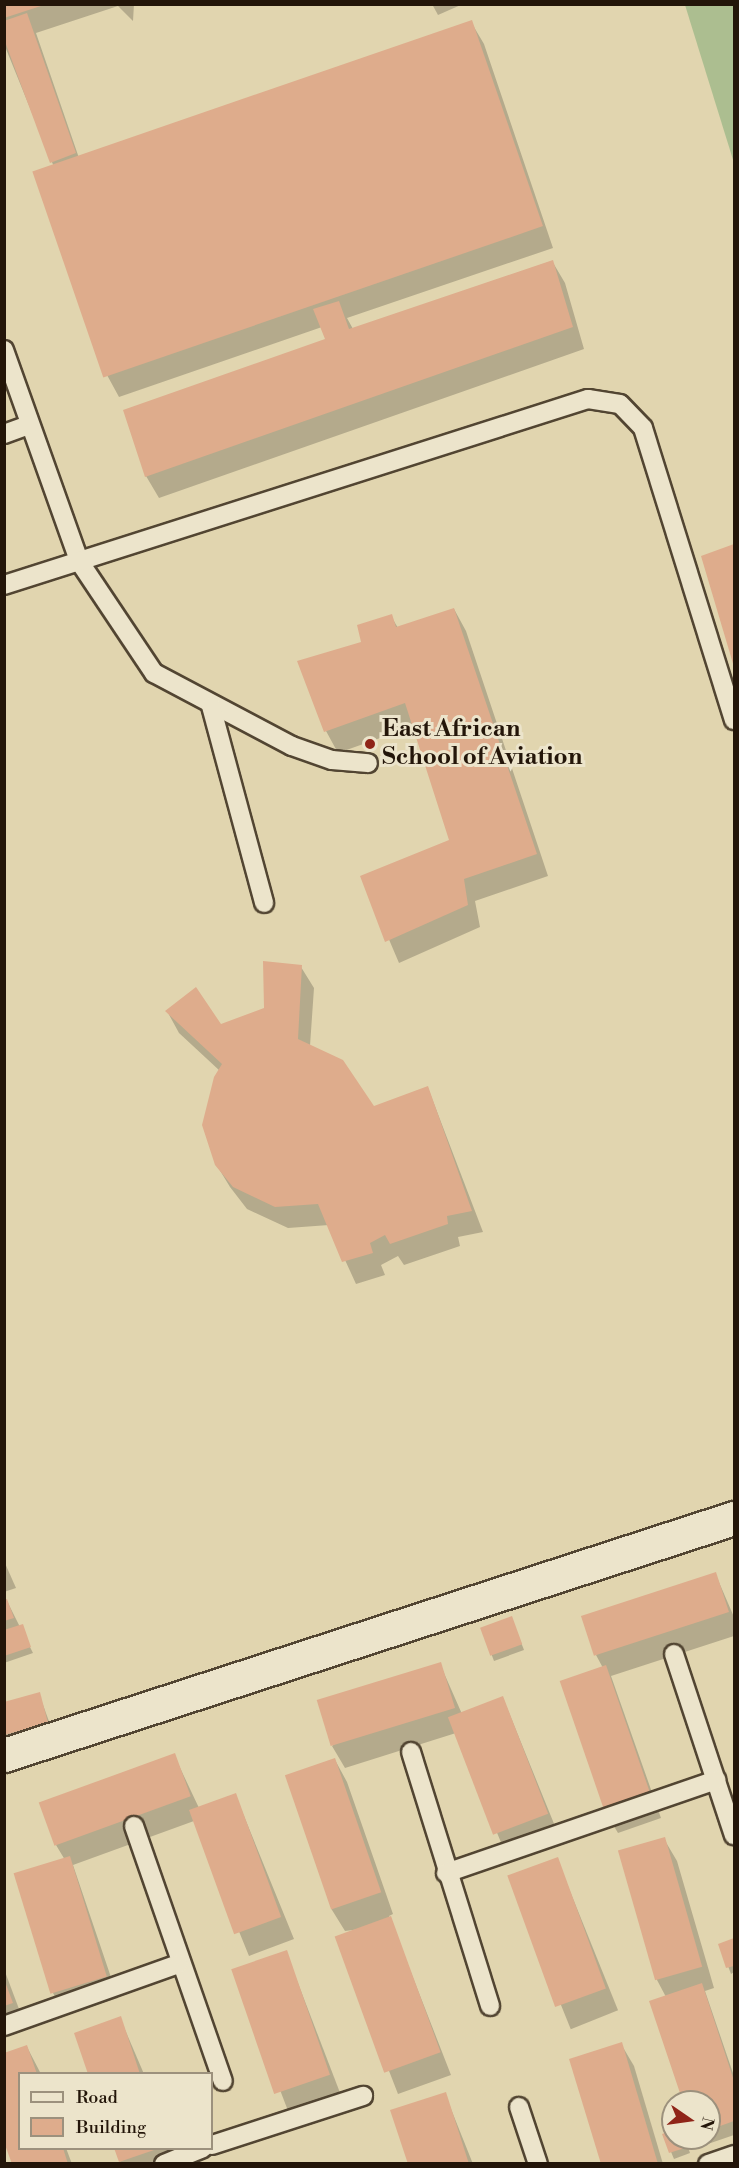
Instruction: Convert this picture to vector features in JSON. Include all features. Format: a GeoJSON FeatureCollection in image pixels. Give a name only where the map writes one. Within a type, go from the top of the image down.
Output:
{"type":"FeatureCollection","features":[{"type":"Feature","properties":{"kind":"street"},"geometry":{"type":"LineString","coordinates":[[4,1755],[735,1518]]}},
{"type":"Feature","properties":{"kind":"lane"},"geometry":{"type":"LineString","coordinates":[[4,350],[79,561],[154,673],[211,706],[292,746],[332,760],[368,763]]}},
{"type":"Feature","properties":{"kind":"lane"},"geometry":{"type":"LineString","coordinates":[[4,585],[588,399],[620,404],[643,428],[735,720]]}},
{"type":"Feature","properties":{"kind":"lane"},"geometry":{"type":"LineString","coordinates":[[4,434],[29,425]]}},
{"type":"Feature","properties":{"kind":"lane"},"geometry":{"type":"LineString","coordinates":[[211,706],[264,903]]}},
{"type":"Feature","properties":{"kind":"lane"},"geometry":{"type":"LineString","coordinates":[[674,1654],[735,1835]]}},
{"type":"Feature","properties":{"kind":"lane"},"geometry":{"type":"LineString","coordinates":[[411,1752],[446,1873],[490,2006]]}},
{"type":"Feature","properties":{"kind":"lane"},"geometry":{"type":"LineString","coordinates":[[446,1873],[716,1780]]}},
{"type":"Feature","properties":{"kind":"lane"},"geometry":{"type":"LineString","coordinates":[[134,1826],[178,1964],[223,2081]]}},
{"type":"Feature","properties":{"kind":"lane"},"geometry":{"type":"LineString","coordinates":[[4,2025],[178,1964]]}},
{"type":"Feature","properties":{"kind":"lane"},"geometry":{"type":"LineString","coordinates":[[213,2145],[363,2096]]}},
{"type":"Feature","properties":{"kind":"lane"},"geometry":{"type":"LineString","coordinates":[[519,2108],[538,2163]]}},
{"type":"Feature","properties":{"kind":"lane"},"geometry":{"type":"LineString","coordinates":[[164,2163],[198,2150]]}},
{"type":"Feature","properties":{"kind":"lane"},"geometry":{"type":"LineString","coordinates":[[708,2163],[735,2155]]}},
{"type":"Feature","properties":{"kind":"green space"},"geometry":{"type":"Polygon","coordinates":[[[685,5],[734,5],[734,163],[685,5]]]}},
{"type":"Feature","properties":{"kind":"building"},"geometry":{"type":"Polygon","coordinates":[[[4,4],[44,4],[44,5],[4,18],[4,4]]]}},
{"type":"Feature","properties":{"kind":"building"},"geometry":{"type":"Polygon","coordinates":[[[27,13],[76,153],[50,163],[4,39],[4,21],[27,13]]]}},
{"type":"Feature","properties":{"kind":"building"},"geometry":{"type":"Polygon","coordinates":[[[472,20],[543,226],[103,378],[32,171],[472,20]]]}},
{"type":"Feature","properties":{"kind":"building"},"geometry":{"type":"Polygon","coordinates":[[[553,260],[573,327],[145,477],[123,410],[325,339],[313,309],[339,301],[349,329],[553,260]]]}},
{"type":"Feature","properties":{"kind":"building"},"geometry":{"type":"Polygon","coordinates":[[[734,544],[734,667],[701,556],[734,544]]]}},
{"type":"Feature","properties":{"kind":"building"},"geometry":{"type":"Polygon","coordinates":[[[454,608],[537,854],[464,879],[468,905],[385,942],[360,876],[449,840],[405,703],[324,732],[297,661],[361,642],[357,625],[392,614],[396,627],[454,608]]]}},
{"type":"Feature","properties":{"kind":"building"},"geometry":{"type":"Polygon","coordinates":[[[263,961],[302,965],[298,1039],[343,1060],[374,1106],[428,1086],[472,1211],[447,1216],[448,1224],[390,1244],[385,1235],[370,1243],[373,1253],[342,1262],[318,1204],[275,1207],[233,1187],[215,1165],[202,1125],[214,1077],[222,1064],[165,1011],[196,987],[221,1024],[264,1008],[263,961]]]}},
{"type":"Feature","properties":{"kind":"building"},"geometry":{"type":"Polygon","coordinates":[[[716,1572],[729,1612],[594,1656],[581,1616],[716,1572]]]}},
{"type":"Feature","properties":{"kind":"building"},"geometry":{"type":"Polygon","coordinates":[[[7,1599],[14,1618],[4,1621],[4,1600],[7,1599]]]}},
{"type":"Feature","properties":{"kind":"building"},"geometry":{"type":"Polygon","coordinates":[[[512,1616],[522,1644],[490,1656],[480,1628],[512,1616]]]}},
{"type":"Feature","properties":{"kind":"building"},"geometry":{"type":"Polygon","coordinates":[[[23,1624],[31,1647],[4,1656],[4,1630],[23,1624]]]}},
{"type":"Feature","properties":{"kind":"building"},"geometry":{"type":"Polygon","coordinates":[[[441,1662],[455,1708],[331,1746],[317,1700],[441,1662]]]}},
{"type":"Feature","properties":{"kind":"building"},"geometry":{"type":"Polygon","coordinates":[[[606,1665],[651,1795],[605,1811],[560,1681],[606,1665]]]}},
{"type":"Feature","properties":{"kind":"building"},"geometry":{"type":"Polygon","coordinates":[[[40,1692],[48,1723],[4,1735],[4,1702],[40,1692]]]}},
{"type":"Feature","properties":{"kind":"building"},"geometry":{"type":"Polygon","coordinates":[[[503,1696],[548,1814],[493,1835],[448,1717],[503,1696]]]}},
{"type":"Feature","properties":{"kind":"building"},"geometry":{"type":"Polygon","coordinates":[[[175,1753],[191,1796],[54,1846],[39,1803],[175,1753]]]}},
{"type":"Feature","properties":{"kind":"building"},"geometry":{"type":"Polygon","coordinates":[[[335,1758],[381,1892],[331,1910],[285,1775],[335,1758]]]}},
{"type":"Feature","properties":{"kind":"building"},"geometry":{"type":"Polygon","coordinates":[[[236,1793],[281,1917],[234,1934],[189,1810],[236,1793]]]}},
{"type":"Feature","properties":{"kind":"building"},"geometry":{"type":"Polygon","coordinates":[[[665,1837],[702,1967],[655,1980],[618,1851],[665,1837]]]}},
{"type":"Feature","properties":{"kind":"building"},"geometry":{"type":"Polygon","coordinates":[[[70,1856],[107,1976],[50,1994],[14,1873],[70,1856]]]}},
{"type":"Feature","properties":{"kind":"building"},"geometry":{"type":"Polygon","coordinates":[[[558,1857],[606,1989],[555,2007],[507,1875],[558,1857]]]}},
{"type":"Feature","properties":{"kind":"building"},"geometry":{"type":"Polygon","coordinates":[[[391,1916],[441,2052],[384,2073],[335,1937],[391,1916]]]}},
{"type":"Feature","properties":{"kind":"building"},"geometry":{"type":"Polygon","coordinates":[[[734,1938],[734,1966],[726,1968],[718,1944],[734,1938]]]}},
{"type":"Feature","properties":{"kind":"building"},"geometry":{"type":"Polygon","coordinates":[[[287,1950],[330,2075],[274,2094],[231,1969],[287,1950]]]}},
{"type":"Feature","properties":{"kind":"building"},"geometry":{"type":"Polygon","coordinates":[[[4,1979],[13,2003],[4,2006],[4,1979]]]}},
{"type":"Feature","properties":{"kind":"building"},"geometry":{"type":"Polygon","coordinates":[[[702,1983],[734,2081],[734,2121],[721,2126],[721,2090],[679,2090],[649,2001],[702,1983]]]}},
{"type":"Feature","properties":{"kind":"building"},"geometry":{"type":"Polygon","coordinates":[[[121,2016],[139,2072],[87,2072],[74,2033],[121,2016]]]}},
{"type":"Feature","properties":{"kind":"building"},"geometry":{"type":"Polygon","coordinates":[[[622,2042],[658,2164],[601,2164],[569,2059],[622,2042]]]}},
{"type":"Feature","properties":{"kind":"building"},"geometry":{"type":"Polygon","coordinates":[[[27,2045],[36,2072],[18,2072],[18,2150],[64,2150],[68,2164],[12,2164],[4,2142],[4,2053],[27,2045]]]}},
{"type":"Feature","properties":{"kind":"building"},"geometry":{"type":"Polygon","coordinates":[[[446,2092],[469,2164],[408,2164],[390,2110],[446,2092]]]}},
{"type":"Feature","properties":{"kind":"building"},"geometry":{"type":"Polygon","coordinates":[[[115,2150],[154,2150],[119,2162],[115,2150]]]}},
{"type":"Feature","properties":{"kind":"place","name":"East African School of Aviation"},"geometry":{"type":"Point","coordinates":[370,744]}}]}
